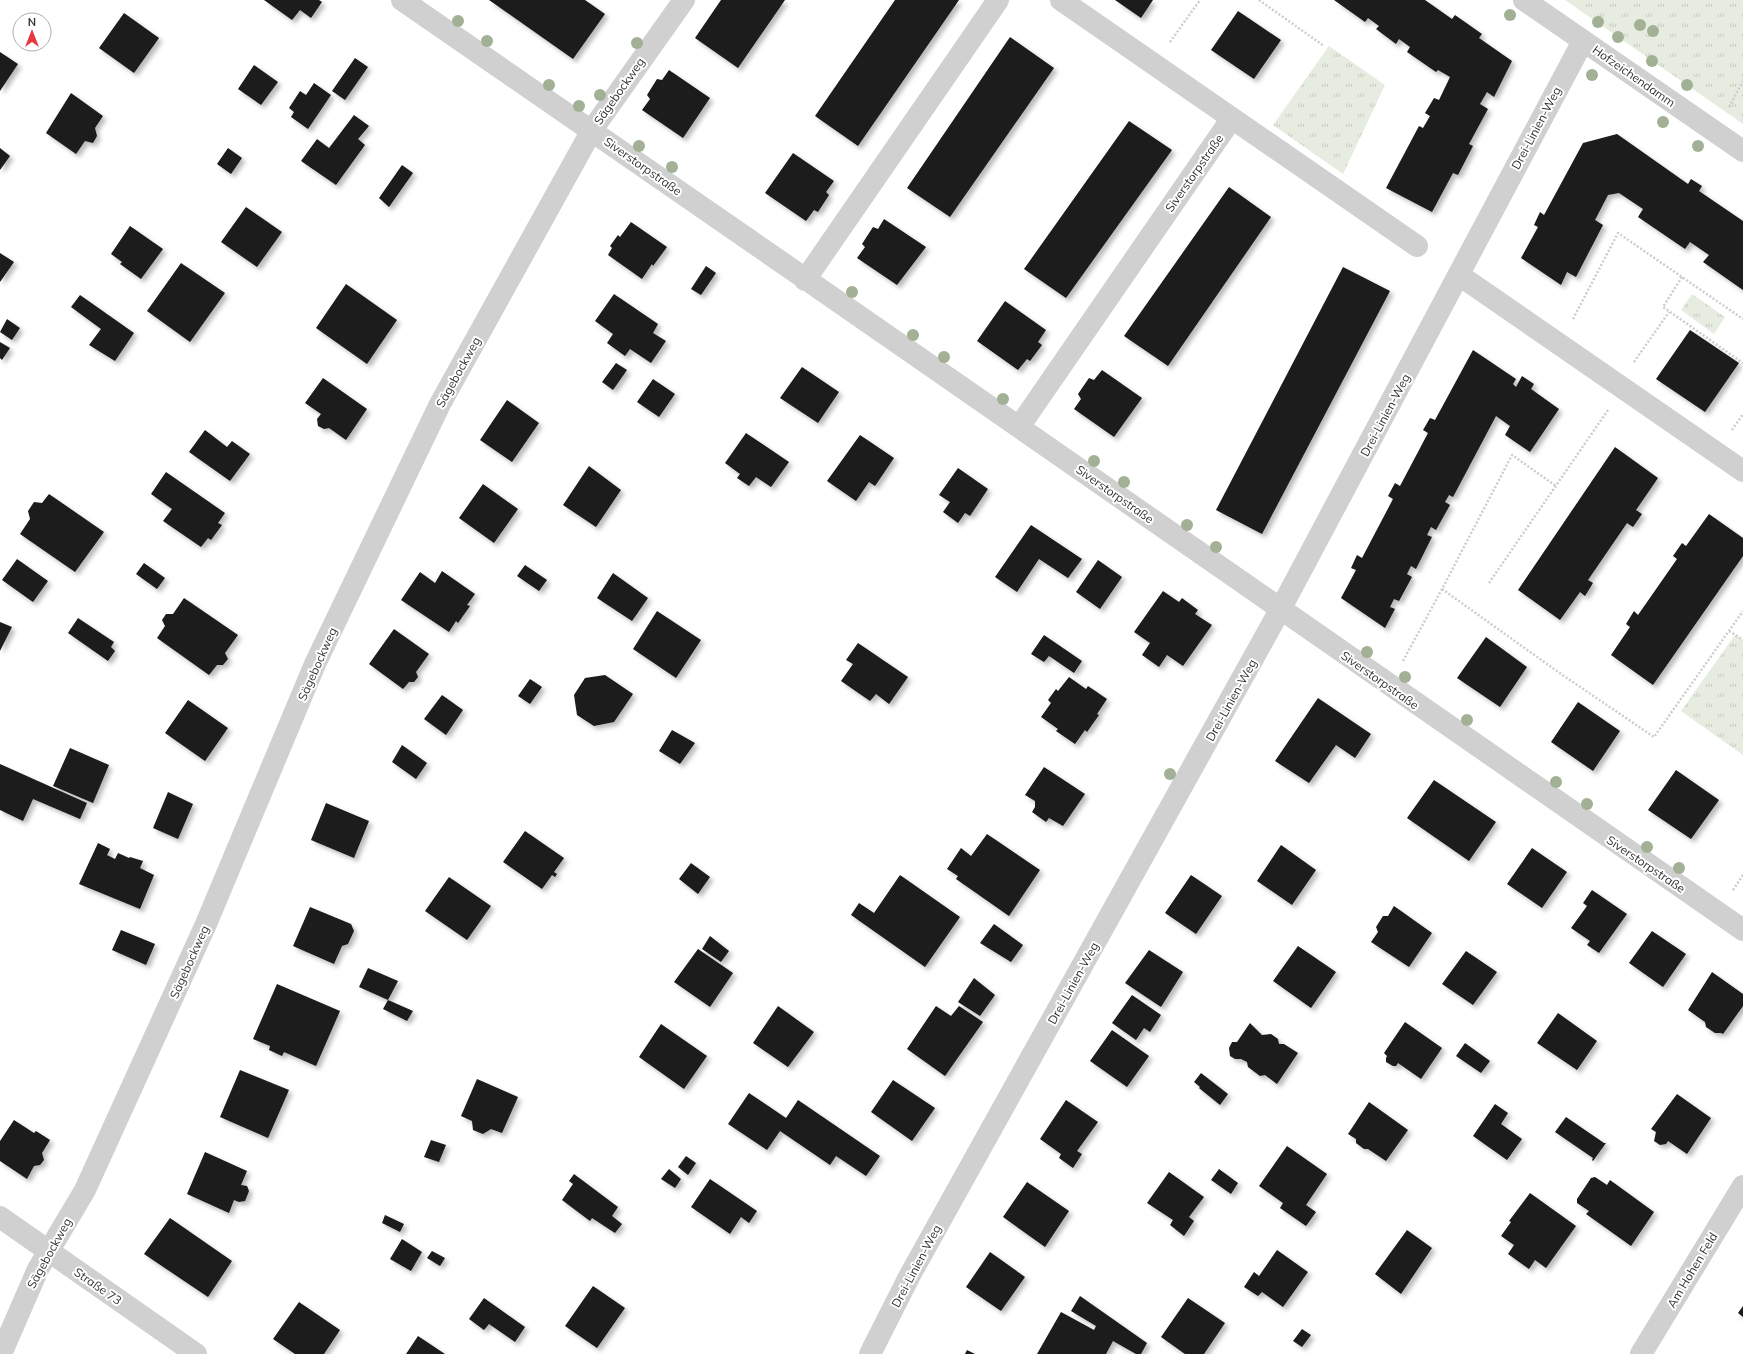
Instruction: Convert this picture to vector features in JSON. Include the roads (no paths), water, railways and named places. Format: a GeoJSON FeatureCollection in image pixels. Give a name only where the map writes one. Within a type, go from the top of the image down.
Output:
{"type":"FeatureCollection","features":[{"type":"Feature","properties":{"kind":"street","name":"Siverstorpstraße"},"geometry":{"type":"LineString","coordinates":[[402,0],[592,130],[805,280],[1743,930]]}},
{"type":"Feature","properties":{"kind":"street","name":"Sägebockweg"},"geometry":{"type":"LineString","coordinates":[[1,1354],[38,1269],[85,1190],[206,924],[315,664],[437,411],[592,130],[684,0]]}},
{"type":"Feature","properties":{"kind":"street"},"geometry":{"type":"LineString","coordinates":[[805,280],[998,0]]}},
{"type":"Feature","properties":{"kind":"street"},"geometry":{"type":"LineString","coordinates":[[1061,0],[1417,246]]}},
{"type":"Feature","properties":{"kind":"street","name":"Hofzeichendamm"},"geometry":{"type":"LineString","coordinates":[[1524,0],[1743,151]]}},
{"type":"Feature","properties":{"kind":"street","name":"Drei-Linien-Weg"},"geometry":{"type":"LineString","coordinates":[[870,1354],[910,1275],[1280,610],[1583,41]]}},
{"type":"Feature","properties":{"kind":"street","name":"Siverstorpstraße"},"geometry":{"type":"LineString","coordinates":[[1019,427],[1232,118]]}},
{"type":"Feature","properties":{"kind":"street"},"geometry":{"type":"LineString","coordinates":[[1459,275],[1743,471]]}},
{"type":"Feature","properties":{"kind":"street","name":"Am Hohen Feld"},"geometry":{"type":"LineString","coordinates":[[1641,1354],[1743,1186]]}},
{"type":"Feature","properties":{"kind":"street","name":"Straße 73"},"geometry":{"type":"LineString","coordinates":[[0,1217],[196,1354]]}}]}
